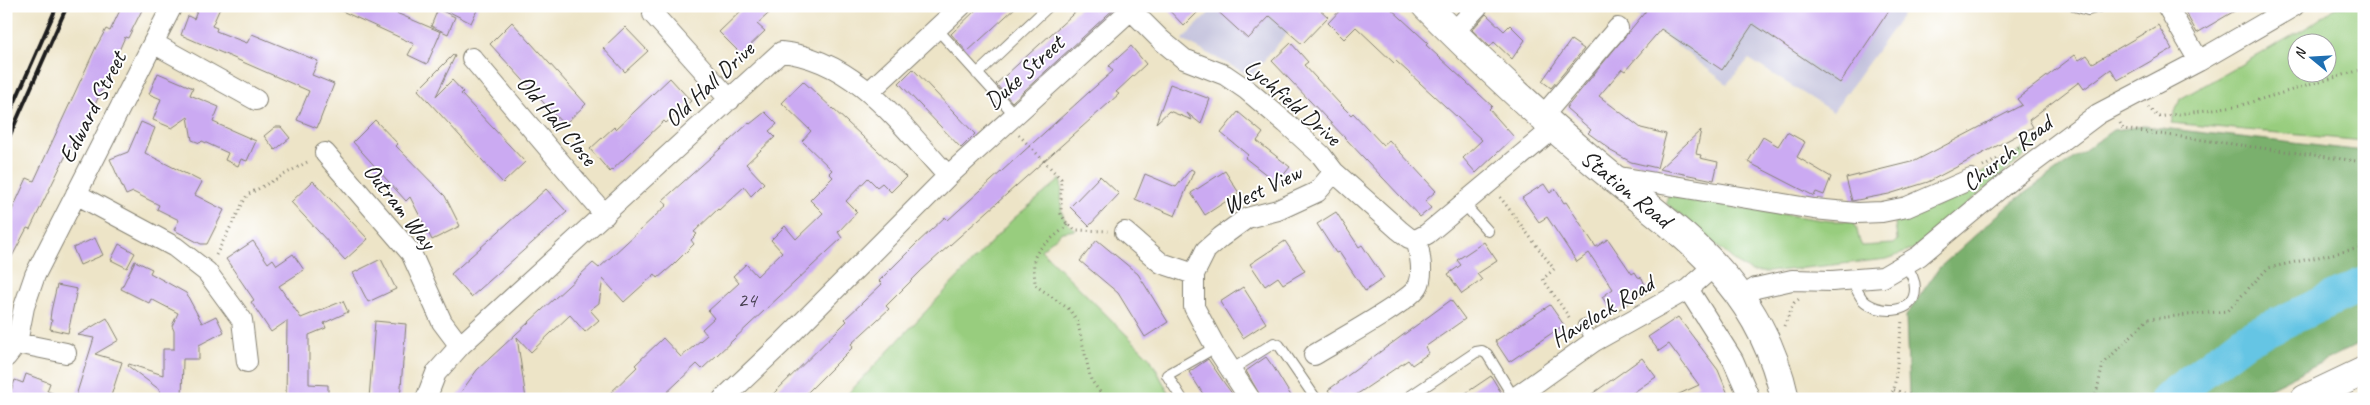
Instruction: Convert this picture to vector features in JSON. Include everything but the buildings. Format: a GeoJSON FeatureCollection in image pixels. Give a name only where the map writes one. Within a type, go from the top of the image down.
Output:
{"type":"FeatureCollection","features":[{"type":"Feature","properties":{"kind":"main road","name":"Station Road"},"geometry":{"type":"LineString","coordinates":[[1426,6],[1548,123],[1609,176],[1683,235],[1715,265],[1742,296],[1767,342],[1780,376],[1785,399]]}},
{"type":"Feature","properties":{"kind":"main road"},"geometry":{"type":"LineString","coordinates":[[2305,399],[2364,371]]}},
{"type":"Feature","properties":{"kind":"street","name":"Edward Street"},"geometry":{"type":"LineString","coordinates":[[66,353],[12,350],[35,274],[172,6]]}},
{"type":"Feature","properties":{"kind":"street"},"geometry":{"type":"LineString","coordinates":[[870,91],[961,6]]}},
{"type":"Feature","properties":{"kind":"street"},"geometry":{"type":"LineString","coordinates":[[1453,33],[1478,6]]}},
{"type":"Feature","properties":{"kind":"street"},"geometry":{"type":"LineString","coordinates":[[2167,6],[2199,61]]}},
{"type":"Feature","properties":{"kind":"street","name":"Church Road"},"geometry":{"type":"LineString","coordinates":[[1742,296],[1756,288],[1792,280],[1883,277],[1919,256],[2018,174],[2098,114],[2199,61],[2294,6]]}},
{"type":"Feature","properties":{"kind":"street","name":"Duke Street"},"geometry":{"type":"LineString","coordinates":[[948,176],[1133,8]]}},
{"type":"Feature","properties":{"kind":"street","name":"Lychfield Drive"},"geometry":{"type":"LineString","coordinates":[[1133,8],[1160,40],[1184,59],[1225,74],[1246,90],[1314,149],[1334,172],[1399,230],[1409,238],[1416,240]]}},
{"type":"Feature","properties":{"kind":"street"},"geometry":{"type":"LineString","coordinates":[[653,14],[730,100]]}},
{"type":"Feature","properties":{"kind":"street"},"geometry":{"type":"LineString","coordinates":[[1314,355],[1404,300],[1418,286],[1421,258],[1416,240],[1428,234],[1489,183],[1548,123],[1618,28]]}},
{"type":"Feature","properties":{"kind":"street","name":"Edward Street"},"geometry":{"type":"LineString","coordinates":[[153,43],[256,100]]}},
{"type":"Feature","properties":{"kind":"street","name":"Old Hall Drive"},"geometry":{"type":"LineString","coordinates":[[426,399],[436,373],[460,346],[781,52],[801,54],[826,63],[870,91],[948,176]]}},
{"type":"Feature","properties":{"kind":"street","name":"Old Hall Close"},"geometry":{"type":"LineString","coordinates":[[472,58],[605,215]]}},
{"type":"Feature","properties":{"kind":"street","name":"Outram Way"},"geometry":{"type":"LineString","coordinates":[[325,153],[411,253],[442,322],[460,346]]}},
{"type":"Feature","properties":{"kind":"street","name":"West View"},"geometry":{"type":"LineString","coordinates":[[1194,274],[1206,250],[1247,218],[1278,210],[1317,192],[1334,172]]}},
{"type":"Feature","properties":{"kind":"street"},"geometry":{"type":"LineString","coordinates":[[723,399],[781,344],[948,176]]}},
{"type":"Feature","properties":{"kind":"street","name":"Church Road"},"geometry":{"type":"LineString","coordinates":[[1609,176],[1814,209],[1857,213],[1882,212],[1907,207],[1971,179]]}},
{"type":"Feature","properties":{"kind":"street","name":"Edward Street"},"geometry":{"type":"LineString","coordinates":[[76,194],[175,247],[207,272],[242,320],[247,362]]}},
{"type":"Feature","properties":{"kind":"street"},"geometry":{"type":"LineString","coordinates":[[1125,232],[1161,263],[1194,274],[1194,307],[1216,347],[1250,399]]}},
{"type":"Feature","properties":{"kind":"street","name":"Havelock Road"},"geometry":{"type":"LineString","coordinates":[[1514,398],[1590,344],[1688,289],[1715,265]]}},
{"type":"Feature","properties":{"kind":"street"},"geometry":{"type":"LineString","coordinates":[[1688,289],[1733,360],[1750,399]]}},
{"type":"Feature","properties":{"kind":"lane"},"geometry":{"type":"LineString","coordinates":[[977,74],[1050,6]]}},
{"type":"Feature","properties":{"kind":"lane"},"geometry":{"type":"LineString","coordinates":[[2074,6],[2088,10],[2102,6]]}},
{"type":"Feature","properties":{"kind":"lane"},"geometry":{"type":"LineString","coordinates":[[937,29],[977,74],[1011,118]]}},
{"type":"Feature","properties":{"kind":"lane"},"geometry":{"type":"LineString","coordinates":[[1463,203],[1488,230]]}},
{"type":"Feature","properties":{"kind":"lane"},"geometry":{"type":"LineString","coordinates":[[1851,279],[1864,300],[1881,311],[1898,310],[1911,302],[1915,291],[1914,278],[1905,264]]}},
{"type":"Feature","properties":{"kind":"lane"},"geometry":{"type":"LineString","coordinates":[[1583,324],[1590,344]]}},
{"type":"Feature","properties":{"kind":"lane"},"geometry":{"type":"LineString","coordinates":[[1231,370],[1274,344],[1280,346],[1316,399]]}},
{"type":"Feature","properties":{"kind":"lane"},"geometry":{"type":"LineString","coordinates":[[1182,399],[1167,375],[1216,347]]}},
{"type":"Feature","properties":{"kind":"lane"},"geometry":{"type":"LineString","coordinates":[[1406,399],[1476,352],[1482,351],[1487,354],[1514,398]]}},
{"type":"Feature","properties":{"kind":"path"},"geometry":{"type":"LineString","coordinates":[[2135,95],[2158,117],[2241,105],[2364,69]]}},
{"type":"Feature","properties":{"kind":"path"},"geometry":{"type":"LineString","coordinates":[[2111,107],[2123,129],[2364,162]]}},
{"type":"Feature","properties":{"kind":"path"},"geometry":{"type":"LineString","coordinates":[[1011,118],[1061,179],[1060,214],[1067,224],[1076,230],[1125,232]]}},
{"type":"Feature","properties":{"kind":"path"},"geometry":{"type":"LineString","coordinates":[[207,272],[247,195],[325,153]]}},
{"type":"Feature","properties":{"kind":"path"},"geometry":{"type":"LineString","coordinates":[[1489,183],[1554,270],[1543,278],[1590,344]]}},
{"type":"Feature","properties":{"kind":"path"},"geometry":{"type":"LineString","coordinates":[[1067,224],[1062,232],[1040,249],[1034,259],[1035,285],[1069,309],[1077,320],[1091,380],[1104,399]]}},
{"type":"Feature","properties":{"kind":"path"},"geometry":{"type":"LineString","coordinates":[[2095,399],[2103,364],[2148,319],[2227,311],[2268,268],[2364,247]]}},
{"type":"Feature","properties":{"kind":"path"},"geometry":{"type":"LineString","coordinates":[[1884,399],[1894,390],[1903,307]]}},
{"type":"Feature","properties":{"kind":"path"},"geometry":{"type":"LineString","coordinates":[[1894,390],[1923,399]]}},
{"type":"Feature","properties":{"kind":"shaded area"},"geometry":{"type":"Polygon","coordinates":[[[1216,6],[1310,6],[1251,76],[1182,40],[1216,6]]]}},
{"type":"Feature","properties":{"kind":"shaded area"},"geometry":{"type":"Polygon","coordinates":[[[1626,6],[1909,6],[1833,112],[1749,59],[1727,84],[1626,6]]]}},
{"type":"Feature","properties":{"kind":"green space"},"geometry":{"type":"Polygon","coordinates":[[[2337,6],[2364,6],[2364,141],[2171,123],[2180,99],[2288,38],[2288,82],[2338,82],[2338,32],[2299,32],[2337,6]]]}},
{"type":"Feature","properties":{"kind":"green space"},"geometry":{"type":"Polygon","coordinates":[[[2144,126],[2364,151],[2364,341],[2248,399],[1904,399],[1909,395],[1906,316],[1939,268],[2011,203],[2113,130],[2144,126]]]}},
{"type":"Feature","properties":{"kind":"green space"},"geometry":{"type":"Polygon","coordinates":[[[2039,139],[2041,142],[1912,250],[1887,259],[1768,272],[1752,272],[1741,266],[1666,203],[1668,195],[1733,207],[1830,221],[1853,221],[1862,246],[1893,244],[1897,240],[1895,223],[1903,217],[1948,202],[1977,185],[1975,177],[2039,139]]]}},
{"type":"Feature","properties":{"kind":"green space"},"geometry":{"type":"Polygon","coordinates":[[[1061,179],[1062,213],[1069,224],[1076,230],[1062,232],[1041,250],[1150,358],[1172,399],[843,399],[1012,220],[1061,179]]]}},
{"type":"Feature","properties":{"kind":"waterway"},"geometry":{"type":"LineString","coordinates":[[2167,399],[2246,339],[2364,284]]}},
{"type":"Feature","properties":{"kind":"railway"},"geometry":{"type":"LineString","coordinates":[[6,122],[57,6]]}},
{"type":"Feature","properties":{"kind":"railway"},"geometry":{"type":"LineString","coordinates":[[6,144],[67,6]]}}]}
